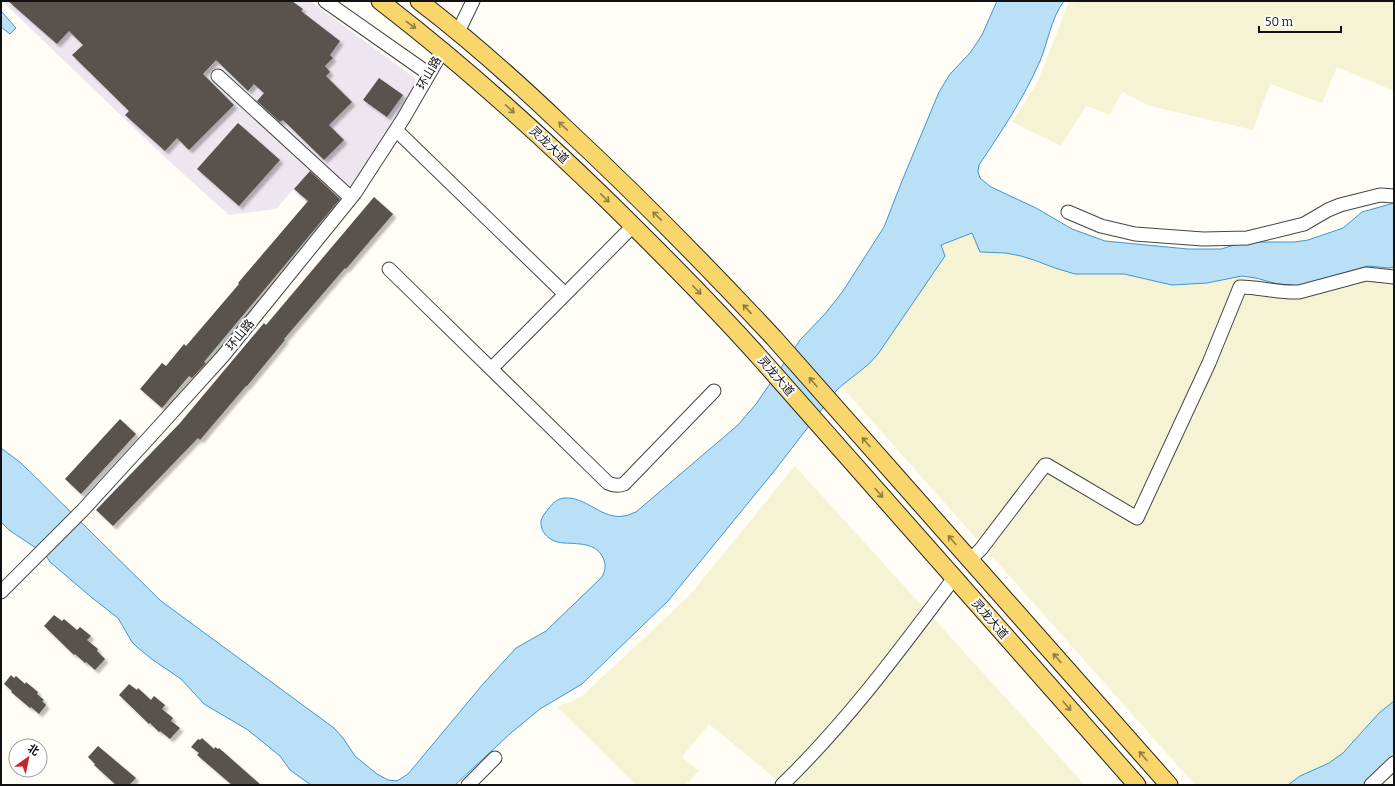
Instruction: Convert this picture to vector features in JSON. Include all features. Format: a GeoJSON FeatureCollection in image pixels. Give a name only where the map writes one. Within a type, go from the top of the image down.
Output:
{"type":"FeatureCollection","features":[{"type":"Feature","properties":{"kind":"main road"},"geometry":{"type":"LineString","coordinates":[[375,1],[394,12]]}},
{"type":"Feature","properties":{"kind":"main road","name":"灵龙大道"},"geometry":{"type":"LineString","coordinates":[[380,1],[442,50],[510,109],[633,226],[710,305],[761,359],[1137,785]]}},
{"type":"Feature","properties":{"kind":"main road","name":"灵龙大道"},"geometry":{"type":"LineString","coordinates":[[422,3],[516,82],[592,152],[664,223],[774,338],[1169,785]]}},
{"type":"Feature","properties":{"kind":"street"},"geometry":{"type":"LineString","coordinates":[[325,1],[429,74]]}},
{"type":"Feature","properties":{"kind":"street"},"geometry":{"type":"LineString","coordinates":[[458,32],[473,1]]}},
{"type":"Feature","properties":{"kind":"street","name":"环山路"},"geometry":{"type":"LineString","coordinates":[[1,592],[82,510],[223,356],[351,198],[396,130],[442,50]]}},
{"type":"Feature","properties":{"kind":"street"},"geometry":{"type":"LineString","coordinates":[[218,76],[351,198]]}},
{"type":"Feature","properties":{"kind":"street"},"geometry":{"type":"LineString","coordinates":[[396,130],[565,294]]}},
{"type":"Feature","properties":{"kind":"street"},"geometry":{"type":"LineString","coordinates":[[1068,212],[1101,226],[1135,234],[1203,239],[1247,238],[1304,224],[1340,205],[1380,195],[1394,196]]}},
{"type":"Feature","properties":{"kind":"street"},"geometry":{"type":"LineString","coordinates":[[491,369],[633,226]]}},
{"type":"Feature","properties":{"kind":"street"},"geometry":{"type":"LineString","coordinates":[[389,269],[608,483],[617,486],[624,484],[714,391]]}},
{"type":"Feature","properties":{"kind":"street"},"geometry":{"type":"LineString","coordinates":[[970,560],[981,549],[1045,465],[1048,465],[1137,518],[1209,363],[1240,287],[1290,293],[1299,292],[1366,274],[1394,276]]}},
{"type":"Feature","properties":{"kind":"street"},"geometry":{"type":"LineString","coordinates":[[782,785],[817,750],[854,708],[954,578]]}},
{"type":"Feature","properties":{"kind":"street"},"geometry":{"type":"LineString","coordinates":[[468,785],[495,758]]}},
{"type":"Feature","properties":{"kind":"street"},"geometry":{"type":"LineString","coordinates":[[1371,785],[1394,763]]}},
{"type":"Feature","properties":{"kind":"shaded area"},"geometry":{"type":"Polygon","coordinates":[[[2,1],[310,1],[416,79],[403,112],[355,185],[326,220],[293,190],[276,209],[229,215],[159,152],[2,1]]]}},
{"type":"Feature","properties":{"kind":"shaded area"},"geometry":{"type":"Polygon","coordinates":[[[1075,1],[1394,1],[1394,91],[1337,67],[1322,103],[1270,84],[1253,130],[1150,106],[1122,92],[1110,115],[1086,106],[1061,146],[1012,122],[1038,81],[1069,2],[1074,3],[1075,1]]]}},
{"type":"Feature","properties":{"kind":"shaded area"},"geometry":{"type":"Polygon","coordinates":[[[972,233],[980,252],[1006,253],[1021,256],[1075,274],[1124,274],[1172,285],[1207,283],[1242,276],[1284,285],[1305,285],[1312,281],[1368,266],[1394,267],[1394,701],[1379,713],[1343,753],[1329,763],[1300,776],[1288,785],[1195,785],[841,386],[941,245],[972,233]]]}},
{"type":"Feature","properties":{"kind":"shaded area"},"geometry":{"type":"Polygon","coordinates":[[[795,466],[1085,785],[783,785],[709,724],[682,757],[699,771],[685,785],[636,785],[557,707],[581,697],[689,596],[795,466]]]}},
{"type":"Feature","properties":{"kind":"water"},"geometry":{"type":"Polygon","coordinates":[[[997,1],[1064,1],[1053,22],[1043,54],[1034,75],[1004,127],[979,165],[978,172],[980,178],[991,187],[1036,208],[1072,229],[1105,241],[1188,249],[1221,249],[1241,243],[1294,242],[1308,240],[1343,228],[1362,212],[1394,203],[1394,267],[1368,266],[1298,286],[1277,284],[1242,276],[1207,283],[1172,285],[1124,274],[1075,274],[1021,256],[1006,253],[980,252],[972,233],[941,245],[945,256],[878,354],[836,391],[775,470],[668,601],[582,684],[540,709],[512,732],[455,785],[311,785],[290,770],[280,756],[248,730],[204,704],[181,679],[153,660],[132,642],[118,618],[50,562],[45,554],[9,530],[1,522],[1,448],[21,463],[161,601],[334,728],[355,756],[377,774],[388,780],[397,781],[408,774],[483,684],[516,648],[546,631],[602,577],[605,562],[597,550],[588,546],[556,542],[545,534],[541,526],[541,521],[542,517],[552,504],[557,500],[572,498],[608,515],[626,516],[636,512],[738,425],[756,404],[800,340],[825,314],[843,291],[884,227],[939,92],[950,74],[970,53],[982,35],[997,1]]]}},
{"type":"Feature","properties":{"kind":"water"},"geometry":{"type":"Polygon","coordinates":[[[1,11],[16,28],[10,34],[1,27],[1,11]]]}},
{"type":"Feature","properties":{"kind":"water"},"geometry":{"type":"Polygon","coordinates":[[[1394,701],[1394,759],[1366,785],[1288,785],[1300,776],[1329,763],[1343,753],[1379,713],[1394,701]]]}},
{"type":"Feature","properties":{"kind":"building"},"geometry":{"type":"Polygon","coordinates":[[[8,1],[292,1],[303,9],[301,11],[340,41],[330,55],[333,58],[325,66],[330,72],[326,76],[352,102],[329,125],[344,140],[324,160],[283,120],[280,122],[257,101],[264,93],[254,84],[248,91],[216,60],[203,74],[234,105],[189,150],[177,138],[165,151],[125,115],[129,111],[72,55],[83,45],[69,31],[57,44],[8,1]]]}},
{"type":"Feature","properties":{"kind":"building"},"geometry":{"type":"Polygon","coordinates":[[[379,78],[403,95],[387,117],[363,100],[379,78]]]}},
{"type":"Feature","properties":{"kind":"building"},"geometry":{"type":"Polygon","coordinates":[[[238,123],[280,160],[239,206],[197,169],[238,123]]]}},
{"type":"Feature","properties":{"kind":"building"},"geometry":{"type":"Polygon","coordinates":[[[310,171],[340,199],[204,362],[206,363],[192,378],[189,376],[162,408],[140,389],[162,363],[166,366],[184,344],[186,346],[308,201],[294,189],[310,171]]]}},
{"type":"Feature","properties":{"kind":"building"},"geometry":{"type":"Polygon","coordinates":[[[374,197],[393,214],[284,339],[285,340],[247,386],[200,440],[198,438],[113,526],[96,510],[180,423],[264,323],[266,325],[374,197]]]}},
{"type":"Feature","properties":{"kind":"building"},"geometry":{"type":"Polygon","coordinates":[[[120,419],[136,434],[81,494],[65,479],[120,419]]]}},
{"type":"Feature","properties":{"kind":"building"},"geometry":{"type":"Polygon","coordinates":[[[54,615],[62,621],[64,619],[77,630],[80,627],[91,636],[87,640],[98,649],[97,651],[105,659],[95,670],[75,654],[74,655],[44,626],[54,615]]]}},
{"type":"Feature","properties":{"kind":"building"},"geometry":{"type":"Polygon","coordinates":[[[11,675],[14,678],[16,676],[25,684],[26,682],[38,692],[37,694],[44,700],[42,701],[46,705],[39,714],[11,692],[12,691],[4,684],[11,675]]]}},
{"type":"Feature","properties":{"kind":"building"},"geometry":{"type":"Polygon","coordinates":[[[129,684],[137,690],[138,688],[151,700],[154,696],[165,705],[162,709],[173,718],[171,721],[180,728],[170,739],[160,731],[159,732],[150,723],[149,724],[119,695],[129,684]]]}},
{"type":"Feature","properties":{"kind":"building"},"geometry":{"type":"Polygon","coordinates":[[[202,738],[214,749],[215,747],[218,749],[219,748],[261,785],[232,785],[197,755],[199,753],[191,747],[198,739],[200,740],[202,738]]]}},
{"type":"Feature","properties":{"kind":"building"},"geometry":{"type":"Polygon","coordinates":[[[98,746],[136,778],[129,785],[116,785],[94,765],[95,764],[88,757],[98,746]]]}}]}
